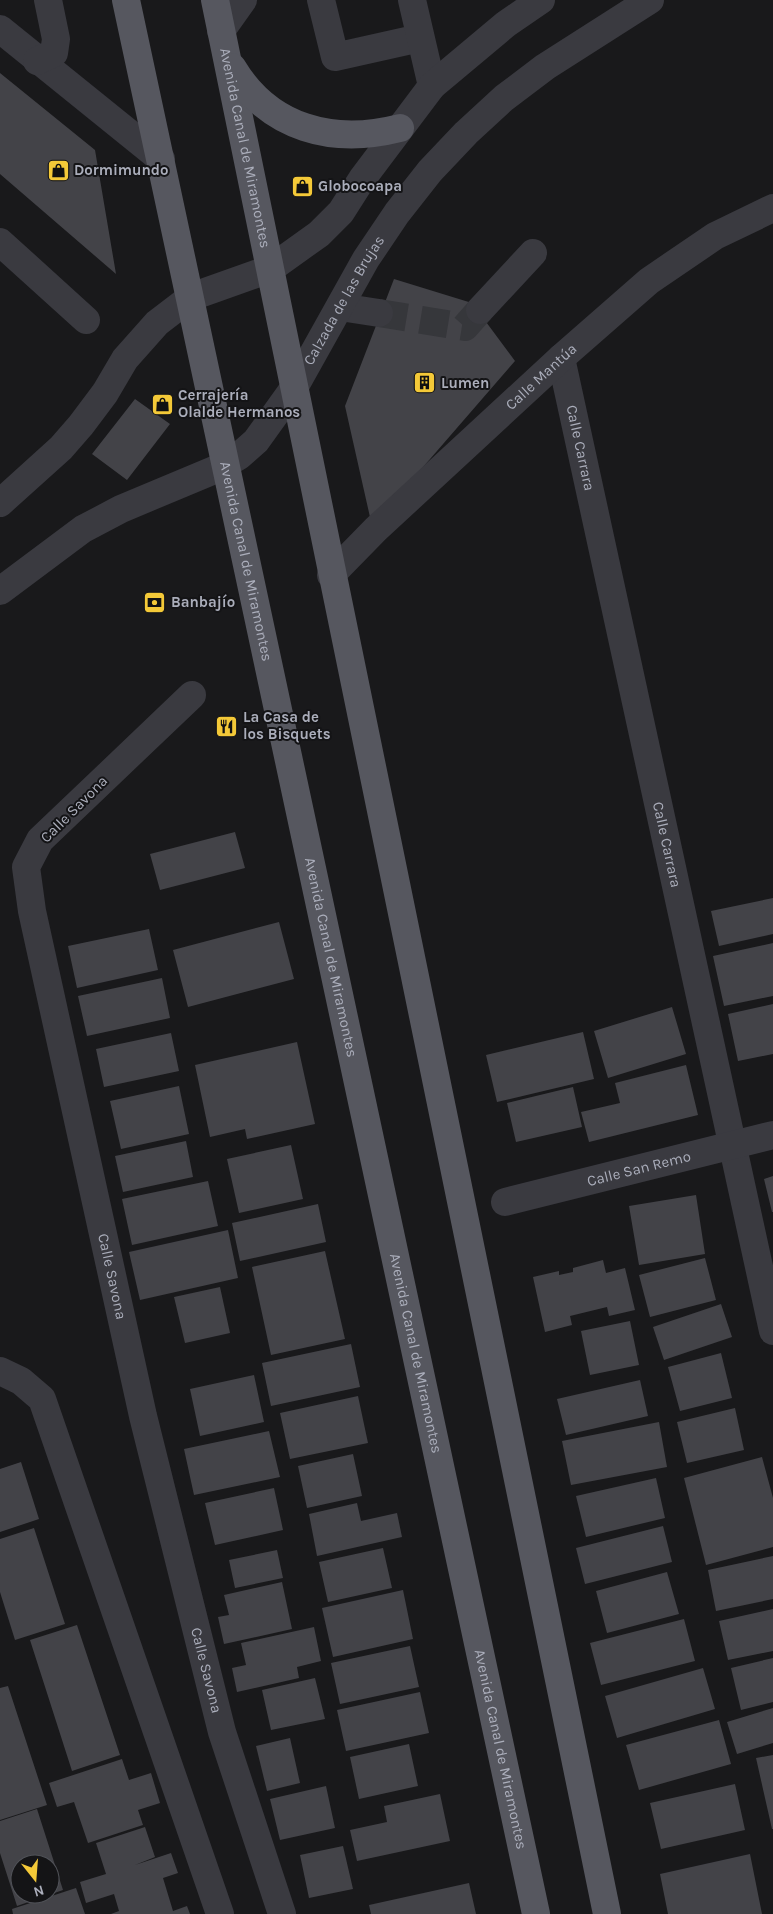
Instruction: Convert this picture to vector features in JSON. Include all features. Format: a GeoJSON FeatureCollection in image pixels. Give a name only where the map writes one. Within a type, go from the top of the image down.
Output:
{"type":"FeatureCollection","features":[{"type":"Feature","properties":{"kind":"main road","name":"Avenida Canal de Miramontes"},"geometry":{"type":"LineString","coordinates":[[126,0],[227,463],[536,1914]]}},
{"type":"Feature","properties":{"kind":"main road","name":"Avenida Canal de Miramontes"},"geometry":{"type":"LineString","coordinates":[[215,0],[331,575],[607,1914]]}},
{"type":"Feature","properties":{"kind":"main road"},"geometry":{"type":"LineString","coordinates":[[224,43],[253,94],[270,110],[291,122],[333,135],[378,134],[400,128]]}},
{"type":"Feature","properties":{"kind":"street"},"geometry":{"type":"LineString","coordinates":[[37,61],[54,53],[56,40],[48,0]]}},
{"type":"Feature","properties":{"kind":"street"},"geometry":{"type":"LineString","coordinates":[[224,43],[243,0]]}},
{"type":"Feature","properties":{"kind":"street"},"geometry":{"type":"LineString","coordinates":[[322,0],[335,57],[420,38]]}},
{"type":"Feature","properties":{"kind":"street"},"geometry":{"type":"LineString","coordinates":[[412,0],[432,86]]}},
{"type":"Feature","properties":{"kind":"street"},"geometry":{"type":"LineString","coordinates":[[0,503],[55,453],[81,425],[140,340],[157,323],[191,297],[270,269],[319,234],[341,212],[432,86],[491,36],[541,0]]}},
{"type":"Feature","properties":{"kind":"street","name":"Calzada de las Brujas"},"geometry":{"type":"LineString","coordinates":[[0,591],[84,529],[121,509],[227,463],[256,441],[294,388],[366,259],[397,213],[430,171],[466,133],[504,98],[545,67],[650,0]]}},
{"type":"Feature","properties":{"kind":"street"},"geometry":{"type":"LineString","coordinates":[[0,29],[37,61],[161,159]]}},
{"type":"Feature","properties":{"kind":"street","name":"Calle Mantúa"},"geometry":{"type":"LineString","coordinates":[[331,575],[376,529],[561,358],[649,281],[715,236],[773,208]]}},
{"type":"Feature","properties":{"kind":"street"},"geometry":{"type":"LineString","coordinates":[[1,245],[86,320]]}},
{"type":"Feature","properties":{"kind":"street"},"geometry":{"type":"LineString","coordinates":[[480,310],[533,253]]}},
{"type":"Feature","properties":{"kind":"street"},"geometry":{"type":"LineString","coordinates":[[340,307],[379,313]]}},
{"type":"Feature","properties":{"kind":"street","name":"Calle Carrara"},"geometry":{"type":"LineString","coordinates":[[561,358],[773,1331]]}},
{"type":"Feature","properties":{"kind":"street","name":"Calle Savona"},"geometry":{"type":"LineString","coordinates":[[192,695],[40,840],[26,867],[32,911],[143,1416],[222,1732],[282,1914]]}},
{"type":"Feature","properties":{"kind":"street","name":"Calle San Remo"},"geometry":{"type":"LineString","coordinates":[[505,1202],[773,1135]]}},
{"type":"Feature","properties":{"kind":"street"},"geometry":{"type":"LineString","coordinates":[[0,1371],[21,1381],[42,1400],[220,1914]]}},
{"type":"Feature","properties":{"kind":"building"},"geometry":{"type":"Polygon","coordinates":[[[0,73],[95,150],[116,274],[0,174],[0,73]]]}},
{"type":"Feature","properties":{"kind":"building","name":"Lumen"},"geometry":{"type":"Polygon","coordinates":[[[394,279],[472,303],[515,361],[372,526],[345,406],[394,279]]]}},
{"type":"Feature","properties":{"kind":"building"},"geometry":{"type":"Polygon","coordinates":[[[135,399],[170,424],[127,480],[92,454],[135,399]]]}},
{"type":"Feature","properties":{"kind":"building"},"geometry":{"type":"Polygon","coordinates":[[[235,832],[245,868],[160,890],[150,854],[235,832]]]}},
{"type":"Feature","properties":{"kind":"building"},"geometry":{"type":"Polygon","coordinates":[[[773,898],[773,934],[719,946],[711,911],[773,898]]]}},
{"type":"Feature","properties":{"kind":"building"},"geometry":{"type":"Polygon","coordinates":[[[279,922],[294,979],[188,1007],[173,950],[279,922]]]}},
{"type":"Feature","properties":{"kind":"building"},"geometry":{"type":"Polygon","coordinates":[[[149,929],[158,970],[77,988],[68,946],[149,929]]]}},
{"type":"Feature","properties":{"kind":"building"},"geometry":{"type":"Polygon","coordinates":[[[773,943],[773,996],[724,1006],[713,956],[773,943]]]}},
{"type":"Feature","properties":{"kind":"building"},"geometry":{"type":"Polygon","coordinates":[[[162,978],[170,1018],[87,1036],[78,996],[162,978]]]}},
{"type":"Feature","properties":{"kind":"building"},"geometry":{"type":"Polygon","coordinates":[[[773,1004],[773,1054],[738,1061],[728,1014],[773,1004]]]}},
{"type":"Feature","properties":{"kind":"building"},"geometry":{"type":"Polygon","coordinates":[[[672,1007],[686,1054],[608,1078],[594,1031],[672,1007]]]}},
{"type":"Feature","properties":{"kind":"building"},"geometry":{"type":"Polygon","coordinates":[[[583,1032],[594,1079],[497,1102],[486,1055],[583,1032]]]}},
{"type":"Feature","properties":{"kind":"building"},"geometry":{"type":"Polygon","coordinates":[[[171,1033],[179,1071],[104,1087],[96,1049],[171,1033]]]}},
{"type":"Feature","properties":{"kind":"building"},"geometry":{"type":"Polygon","coordinates":[[[297,1042],[315,1124],[247,1139],[245,1129],[210,1137],[195,1065],[297,1042]]]}},
{"type":"Feature","properties":{"kind":"building"},"geometry":{"type":"Polygon","coordinates":[[[686,1065],[698,1115],[589,1142],[581,1112],[620,1103],[615,1083],[686,1065]]]}},
{"type":"Feature","properties":{"kind":"building"},"geometry":{"type":"Polygon","coordinates":[[[179,1086],[189,1134],[121,1149],[110,1101],[179,1086]]]}},
{"type":"Feature","properties":{"kind":"building"},"geometry":{"type":"Polygon","coordinates":[[[573,1087],[582,1127],[516,1142],[507,1103],[573,1087]]]}},
{"type":"Feature","properties":{"kind":"building"},"geometry":{"type":"Polygon","coordinates":[[[186,1141],[193,1177],[123,1192],[115,1156],[186,1141]]]}},
{"type":"Feature","properties":{"kind":"building"},"geometry":{"type":"Polygon","coordinates":[[[291,1145],[303,1199],[239,1213],[227,1159],[291,1145]]]}},
{"type":"Feature","properties":{"kind":"building"},"geometry":{"type":"Polygon","coordinates":[[[773,1176],[773,1212],[772,1212],[764,1179],[773,1176]]]}},
{"type":"Feature","properties":{"kind":"building"},"geometry":{"type":"Polygon","coordinates":[[[208,1181],[218,1226],[132,1245],[122,1199],[208,1181]]]}},
{"type":"Feature","properties":{"kind":"building"},"geometry":{"type":"Polygon","coordinates":[[[696,1195],[705,1254],[639,1265],[629,1206],[696,1195]]]}},
{"type":"Feature","properties":{"kind":"building"},"geometry":{"type":"Polygon","coordinates":[[[318,1204],[326,1242],[240,1261],[232,1223],[318,1204]]]}},
{"type":"Feature","properties":{"kind":"building"},"geometry":{"type":"Polygon","coordinates":[[[228,1230],[238,1278],[140,1300],[129,1252],[228,1230]]]}},
{"type":"Feature","properties":{"kind":"building"},"geometry":{"type":"Polygon","coordinates":[[[325,1251],[345,1339],[271,1355],[252,1267],[325,1251]]]}},
{"type":"Feature","properties":{"kind":"building"},"geometry":{"type":"Polygon","coordinates":[[[705,1258],[716,1300],[650,1317],[639,1275],[705,1258]]]}},
{"type":"Feature","properties":{"kind":"building"},"geometry":{"type":"Polygon","coordinates":[[[603,1260],[606,1273],[625,1268],[635,1310],[609,1316],[607,1307],[570,1316],[572,1325],[545,1332],[533,1277],[559,1271],[559,1275],[573,1272],[573,1268],[603,1260]]]}},
{"type":"Feature","properties":{"kind":"building"},"geometry":{"type":"Polygon","coordinates":[[[220,1287],[230,1333],[185,1343],[174,1297],[220,1287]]]}},
{"type":"Feature","properties":{"kind":"building"},"geometry":{"type":"Polygon","coordinates":[[[721,1304],[732,1337],[664,1360],[653,1327],[721,1304]]]}},
{"type":"Feature","properties":{"kind":"building"},"geometry":{"type":"Polygon","coordinates":[[[630,1321],[639,1365],[590,1375],[581,1331],[630,1321]]]}},
{"type":"Feature","properties":{"kind":"building"},"geometry":{"type":"Polygon","coordinates":[[[351,1344],[360,1387],[271,1406],[262,1363],[351,1344]]]}},
{"type":"Feature","properties":{"kind":"building"},"geometry":{"type":"Polygon","coordinates":[[[721,1353],[732,1398],[680,1411],[668,1367],[721,1353]]]}},
{"type":"Feature","properties":{"kind":"building"},"geometry":{"type":"Polygon","coordinates":[[[254,1375],[264,1422],[200,1436],[190,1389],[254,1375]]]}},
{"type":"Feature","properties":{"kind":"building"},"geometry":{"type":"Polygon","coordinates":[[[640,1380],[648,1416],[566,1435],[557,1399],[640,1380]]]}},
{"type":"Feature","properties":{"kind":"building"},"geometry":{"type":"Polygon","coordinates":[[[358,1396],[368,1443],[290,1459],[280,1413],[358,1396]]]}},
{"type":"Feature","properties":{"kind":"building"},"geometry":{"type":"Polygon","coordinates":[[[735,1408],[744,1450],[687,1463],[677,1422],[735,1408]]]}},
{"type":"Feature","properties":{"kind":"building"},"geometry":{"type":"Polygon","coordinates":[[[659,1422],[667,1467],[571,1485],[562,1441],[659,1422]]]}},
{"type":"Feature","properties":{"kind":"building"},"geometry":{"type":"Polygon","coordinates":[[[269,1431],[280,1477],[194,1495],[184,1449],[269,1431]]]}},
{"type":"Feature","properties":{"kind":"building"},"geometry":{"type":"Polygon","coordinates":[[[353,1454],[362,1496],[307,1508],[298,1466],[353,1454]]]}},
{"type":"Feature","properties":{"kind":"building"},"geometry":{"type":"Polygon","coordinates":[[[762,1457],[773,1498],[773,1547],[706,1565],[684,1478],[762,1457]]]}},
{"type":"Feature","properties":{"kind":"building"},"geometry":{"type":"Polygon","coordinates":[[[21,1462],[39,1519],[0,1532],[0,1469],[21,1462]]]}},
{"type":"Feature","properties":{"kind":"building"},"geometry":{"type":"Polygon","coordinates":[[[656,1478],[665,1518],[586,1537],[576,1496],[656,1478]]]}},
{"type":"Feature","properties":{"kind":"building"},"geometry":{"type":"Polygon","coordinates":[[[274,1488],[283,1530],[215,1545],[205,1503],[274,1488]]]}},
{"type":"Feature","properties":{"kind":"building"},"geometry":{"type":"Polygon","coordinates":[[[357,1503],[361,1521],[397,1513],[402,1537],[317,1556],[309,1514],[357,1503]]]}},
{"type":"Feature","properties":{"kind":"building"},"geometry":{"type":"Polygon","coordinates":[[[663,1526],[672,1562],[585,1584],[576,1548],[663,1526]]]}},
{"type":"Feature","properties":{"kind":"building"},"geometry":{"type":"Polygon","coordinates":[[[34,1528],[65,1624],[15,1640],[0,1592],[0,1539],[34,1528]]]}},
{"type":"Feature","properties":{"kind":"building"},"geometry":{"type":"Polygon","coordinates":[[[383,1548],[392,1588],[328,1602],[319,1562],[383,1548]]]}},
{"type":"Feature","properties":{"kind":"building"},"geometry":{"type":"Polygon","coordinates":[[[277,1550],[283,1578],[235,1588],[229,1560],[277,1550]]]}},
{"type":"Feature","properties":{"kind":"building"},"geometry":{"type":"Polygon","coordinates":[[[773,1556],[773,1599],[716,1611],[708,1570],[773,1556]]]}},
{"type":"Feature","properties":{"kind":"building"},"geometry":{"type":"Polygon","coordinates":[[[667,1572],[679,1614],[607,1633],[596,1591],[667,1572]]]}},
{"type":"Feature","properties":{"kind":"building"},"geometry":{"type":"Polygon","coordinates":[[[282,1582],[292,1629],[224,1644],[218,1617],[229,1615],[224,1595],[282,1582]]]}},
{"type":"Feature","properties":{"kind":"building"},"geometry":{"type":"Polygon","coordinates":[[[403,1590],[413,1639],[333,1657],[322,1608],[403,1590]]]}},
{"type":"Feature","properties":{"kind":"building"},"geometry":{"type":"Polygon","coordinates":[[[773,1609],[773,1651],[728,1660],[719,1621],[773,1609]]]}},
{"type":"Feature","properties":{"kind":"building"},"geometry":{"type":"Polygon","coordinates":[[[684,1619],[695,1661],[601,1685],[590,1643],[684,1619]]]}},
{"type":"Feature","properties":{"kind":"building"},"geometry":{"type":"Polygon","coordinates":[[[77,1625],[120,1755],[72,1771],[30,1640],[77,1625]]]}},
{"type":"Feature","properties":{"kind":"building"},"geometry":{"type":"Polygon","coordinates":[[[314,1627],[321,1661],[297,1667],[299,1678],[237,1692],[232,1668],[246,1665],[241,1643],[314,1627]]]}},
{"type":"Feature","properties":{"kind":"building"},"geometry":{"type":"Polygon","coordinates":[[[410,1646],[419,1687],[340,1704],[331,1663],[410,1646]]]}},
{"type":"Feature","properties":{"kind":"building"},"geometry":{"type":"Polygon","coordinates":[[[773,1658],[773,1702],[741,1710],[731,1668],[773,1658]]]}},
{"type":"Feature","properties":{"kind":"building"},"geometry":{"type":"Polygon","coordinates":[[[703,1668],[715,1709],[617,1738],[605,1696],[703,1668]]]}},
{"type":"Feature","properties":{"kind":"building"},"geometry":{"type":"Polygon","coordinates":[[[315,1678],[325,1719],[271,1730],[262,1690],[315,1678]]]}},
{"type":"Feature","properties":{"kind":"building"},"geometry":{"type":"Polygon","coordinates":[[[8,1686],[47,1805],[0,1820],[0,1688],[8,1686]]]}},
{"type":"Feature","properties":{"kind":"building"},"geometry":{"type":"Polygon","coordinates":[[[420,1692],[429,1733],[346,1751],[337,1710],[420,1692]]]}},
{"type":"Feature","properties":{"kind":"building"},"geometry":{"type":"Polygon","coordinates":[[[773,1708],[773,1743],[737,1754],[727,1722],[773,1708]]]}},
{"type":"Feature","properties":{"kind":"building"},"geometry":{"type":"Polygon","coordinates":[[[719,1720],[731,1764],[639,1790],[626,1745],[719,1720]]]}},
{"type":"Feature","properties":{"kind":"building"},"geometry":{"type":"Polygon","coordinates":[[[290,1738],[300,1783],[267,1791],[256,1746],[290,1738]]]}},
{"type":"Feature","properties":{"kind":"building"},"geometry":{"type":"Polygon","coordinates":[[[409,1744],[418,1786],[359,1799],[350,1757],[409,1744]]]}},
{"type":"Feature","properties":{"kind":"building"},"geometry":{"type":"Polygon","coordinates":[[[773,1755],[773,1829],[772,1829],[756,1758],[773,1755]]]}},
{"type":"Feature","properties":{"kind":"building"},"geometry":{"type":"Polygon","coordinates":[[[122,1759],[129,1780],[151,1773],[160,1803],[138,1810],[143,1825],[88,1843],[74,1802],[57,1807],[49,1783],[122,1759]]]}},
{"type":"Feature","properties":{"kind":"building"},"geometry":{"type":"Polygon","coordinates":[[[735,1784],[745,1830],[661,1849],[650,1803],[735,1784]]]}},
{"type":"Feature","properties":{"kind":"building"},"geometry":{"type":"Polygon","coordinates":[[[326,1786],[335,1828],[280,1840],[270,1799],[326,1786]]]}},
{"type":"Feature","properties":{"kind":"building"},"geometry":{"type":"Polygon","coordinates":[[[440,1794],[450,1841],[357,1861],[350,1830],[387,1822],[384,1806],[440,1794]]]}},
{"type":"Feature","properties":{"kind":"building"},"geometry":{"type":"Polygon","coordinates":[[[37,1809],[51,1854],[10,1854],[10,1884],[0,1853],[0,1821],[37,1809]]]}},
{"type":"Feature","properties":{"kind":"building"},"geometry":{"type":"Polygon","coordinates":[[[145,1827],[155,1857],[135,1865],[171,1853],[178,1873],[163,1878],[173,1911],[187,1906],[190,1914],[111,1914],[119,1911],[114,1894],[86,1903],[80,1882],[106,1874],[96,1843],[145,1827]]]}},
{"type":"Feature","properties":{"kind":"building"},"geometry":{"type":"Polygon","coordinates":[[[343,1846],[353,1889],[309,1898],[300,1855],[343,1846]]]}},
{"type":"Feature","properties":{"kind":"building"},"geometry":{"type":"Polygon","coordinates":[[[750,1854],[762,1914],[668,1914],[660,1874],[750,1854]]]}},
{"type":"Feature","properties":{"kind":"building"},"geometry":{"type":"Polygon","coordinates":[[[469,1883],[476,1914],[371,1914],[369,1905],[469,1883]]]}},
{"type":"Feature","properties":{"kind":"building"},"geometry":{"type":"Polygon","coordinates":[[[76,1888],[85,1914],[13,1914],[12,1909],[27,1904],[60,1904],[60,1893],[76,1888]]]}},
{"type":"Feature","properties":{"kind":"tunnel"},"geometry":{"type":"LineString","coordinates":[[379,313],[465,327],[480,310]]}},
{"type":"Feature","properties":{"kind":"place","name":"Dormimundo"},"geometry":{"type":"Point","coordinates":[58,170]}},
{"type":"Feature","properties":{"kind":"place","name":"Globocoapa"},"geometry":{"type":"Point","coordinates":[302,186]}},
{"type":"Feature","properties":{"kind":"place","name":"Lumen"},"geometry":{"type":"Point","coordinates":[425,383]}},
{"type":"Feature","properties":{"kind":"place","name":"Cerrajería Olalde Hermanos"},"geometry":{"type":"Point","coordinates":[162,404]}},
{"type":"Feature","properties":{"kind":"place","name":"Banbajío"},"geometry":{"type":"Point","coordinates":[155,602]}},
{"type":"Feature","properties":{"kind":"place","name":"La Casa de los Bisquets"},"geometry":{"type":"Point","coordinates":[227,726]}}]}
